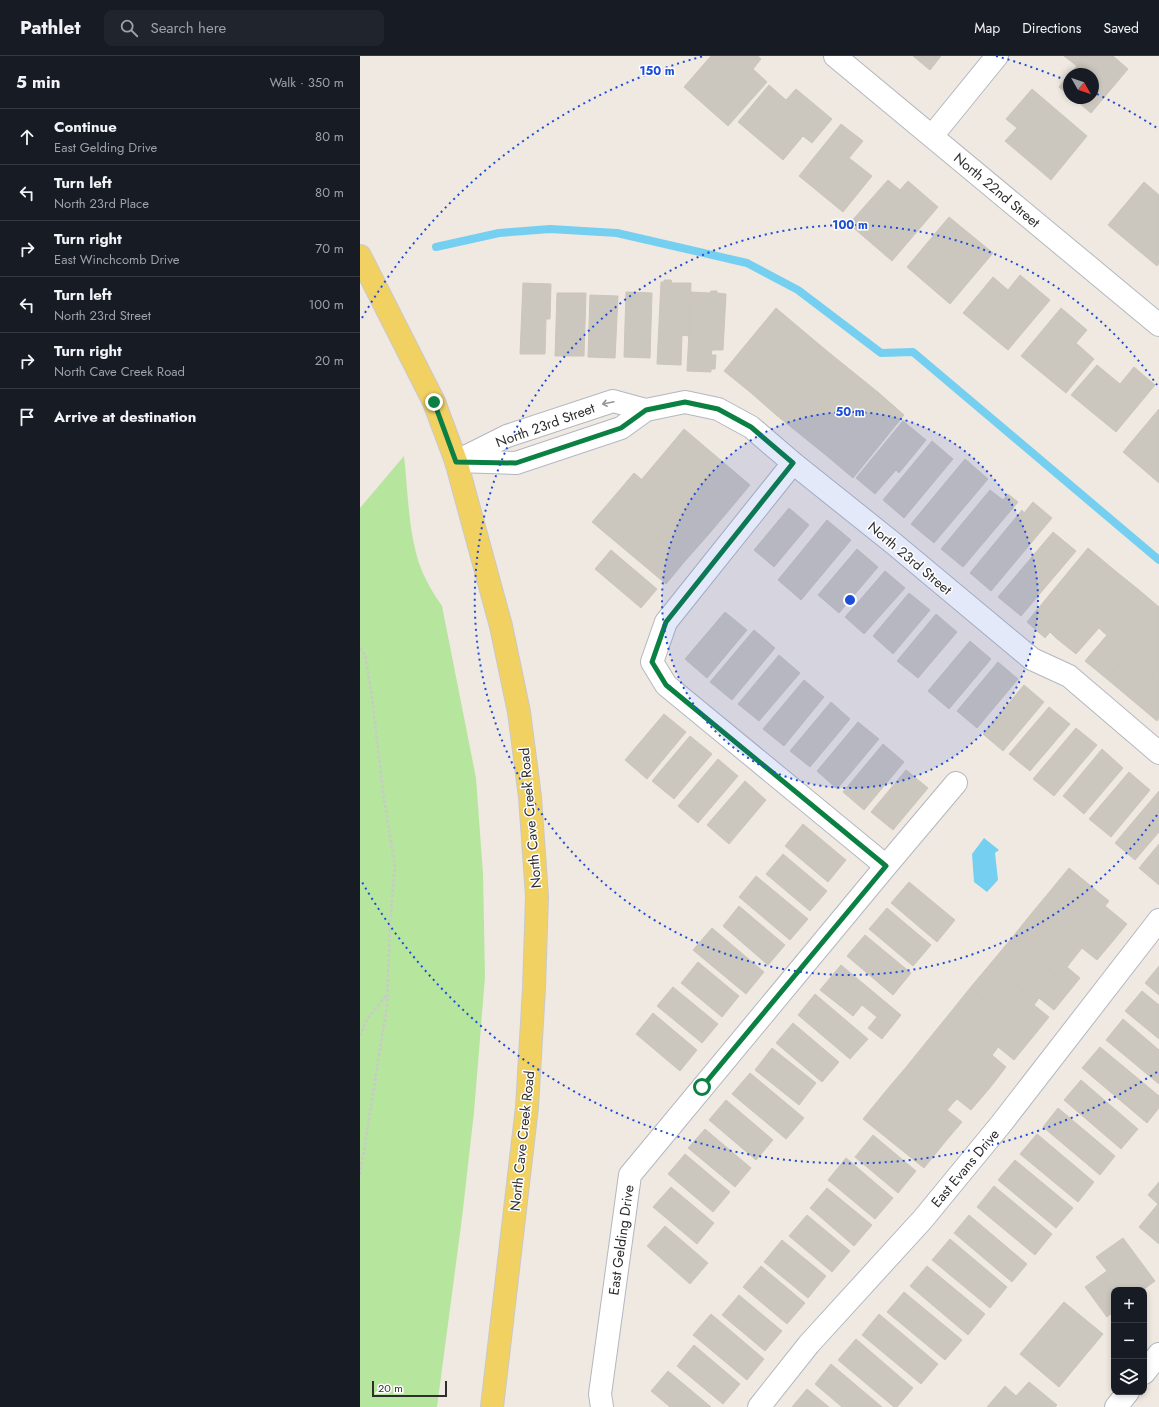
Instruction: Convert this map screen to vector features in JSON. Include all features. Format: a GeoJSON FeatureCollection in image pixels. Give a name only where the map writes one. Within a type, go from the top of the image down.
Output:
{"type":"FeatureCollection","features":[{"type":"Feature","properties":{"kind":"main road","name":"North Cave Creek Road"},"geometry":{"type":"LineString","coordinates":[[360,256],[434,402],[456,462],[501,626],[519,712],[530,797],[537,896],[534,988],[527,1107],[492,1407]]}},
{"type":"Feature","properties":{"kind":"street","name":"North 22nd Street"},"geometry":{"type":"LineString","coordinates":[[836,56],[1159,325]]}},
{"type":"Feature","properties":{"kind":"street"},"geometry":{"type":"LineString","coordinates":[[932,136],[997,56]]}},
{"type":"Feature","properties":{"kind":"street","name":"North 23rd Street"},"geometry":{"type":"LineString","coordinates":[[456,462],[506,436],[613,401],[646,410]]}},
{"type":"Feature","properties":{"kind":"street","name":"North 23rd Street"},"geometry":{"type":"LineString","coordinates":[[456,462],[516,463],[621,428],[646,410],[685,402],[718,409],[751,427],[793,463],[893,542],[1032,659],[1069,676],[1159,753]]}},
{"type":"Feature","properties":{"kind":"street"},"geometry":{"type":"LineString","coordinates":[[793,463],[666,622],[652,662],[666,685],[886,866]]}},
{"type":"Feature","properties":{"kind":"street","name":"East Gelding Drive"},"geometry":{"type":"LineString","coordinates":[[602,1407],[600,1394],[630,1174],[956,783]]}},
{"type":"Feature","properties":{"kind":"street","name":"East Evans Drive"},"geometry":{"type":"LineString","coordinates":[[759,1407],[809,1344],[923,1219],[996,1130],[1159,920]]}},
{"type":"Feature","properties":{"kind":"street"},"geometry":{"type":"LineString","coordinates":[[1147,1369],[1159,1354]]}},
{"type":"Feature","properties":{"kind":"street"},"geometry":{"type":"LineString","coordinates":[[1116,1407],[1126,1395]]}},
{"type":"Feature","properties":{"kind":"path"},"geometry":{"type":"LineString","coordinates":[[360,648],[365,655],[372,697],[395,867],[390,922],[387,1004],[360,1175]]}},
{"type":"Feature","properties":{"kind":"path"},"geometry":{"type":"LineString","coordinates":[[360,1036],[366,1021],[387,993]]}},
{"type":"Feature","properties":{"kind":"green space"},"geometry":{"type":"Polygon","coordinates":[[[404,456],[410,523],[415,550],[423,574],[442,606],[476,778],[483,874],[485,977],[474,1112],[462,1218],[437,1407],[360,1407],[360,508],[404,456]]]}},
{"type":"Feature","properties":{"kind":"water"},"geometry":{"type":"Polygon","coordinates":[[[984,838],[999,850],[995,853],[998,880],[987,892],[974,882],[972,854],[984,838]]]}},
{"type":"Feature","properties":{"kind":"building"},"geometry":{"type":"Polygon","coordinates":[[[711,56],[758,56],[761,59],[753,69],[767,82],[728,126],[684,87],[711,56]]]}},
{"type":"Feature","properties":{"kind":"building"},"geometry":{"type":"Polygon","coordinates":[[[913,56],[941,56],[930,70],[913,56]]]}},
{"type":"Feature","properties":{"kind":"building"},"geometry":{"type":"Polygon","coordinates":[[[1064,56],[1113,56],[1128,69],[1099,103],[1099,68],[1075,68],[1077,66],[1064,56]]]}},
{"type":"Feature","properties":{"kind":"building"},"geometry":{"type":"Polygon","coordinates":[[[1063,82],[1063,90],[1059,87],[1063,82]]]}},
{"type":"Feature","properties":{"kind":"building"},"geometry":{"type":"Polygon","coordinates":[[[769,85],[786,100],[796,89],[832,119],[812,143],[803,136],[783,160],[738,122],[769,85]]]}},
{"type":"Feature","properties":{"kind":"building"},"geometry":{"type":"Polygon","coordinates":[[[1032,89],[1087,136],[1051,180],[1005,141],[1017,128],[1006,119],[1032,89]]]}},
{"type":"Feature","properties":{"kind":"building"},"geometry":{"type":"Polygon","coordinates":[[[1080,104],[1099,104],[1091,113],[1080,104]]]}},
{"type":"Feature","properties":{"kind":"building"},"geometry":{"type":"Polygon","coordinates":[[[841,124],[863,141],[849,158],[872,176],[843,212],[799,176],[841,124]]]}},
{"type":"Feature","properties":{"kind":"building"},"geometry":{"type":"Polygon","coordinates":[[[888,180],[900,190],[908,181],[938,207],[892,261],[849,224],[888,180]]]}},
{"type":"Feature","properties":{"kind":"building"},"geometry":{"type":"Polygon","coordinates":[[[1144,182],[1159,195],[1159,263],[1157,266],[1108,225],[1144,182]]]}},
{"type":"Feature","properties":{"kind":"building"},"geometry":{"type":"Polygon","coordinates":[[[949,217],[993,253],[950,304],[907,267],[949,217]]]}},
{"type":"Feature","properties":{"kind":"building"},"geometry":{"type":"Polygon","coordinates":[[[1020,275],[1050,300],[1008,350],[963,313],[993,277],[1008,290],[1020,275]]]}},
{"type":"Feature","properties":{"kind":"building"},"geometry":{"type":"Polygon","coordinates":[[[664,280],[671,280],[672,283],[691,283],[689,336],[682,335],[681,365],[657,364],[661,282],[664,282],[664,280]]]}},
{"type":"Feature","properties":{"kind":"building"},"geometry":{"type":"Polygon","coordinates":[[[523,283],[551,284],[550,319],[546,319],[545,354],[520,354],[523,283]]]}},
{"type":"Feature","properties":{"kind":"building"},"geometry":{"type":"Polygon","coordinates":[[[711,291],[726,294],[723,350],[712,350],[711,355],[716,355],[715,369],[711,369],[711,372],[687,371],[691,292],[710,293],[711,291]]]}},
{"type":"Feature","properties":{"kind":"building"},"geometry":{"type":"Polygon","coordinates":[[[626,292],[652,293],[650,358],[624,357],[626,292]]]}},
{"type":"Feature","properties":{"kind":"building"},"geometry":{"type":"Polygon","coordinates":[[[557,293],[586,293],[584,356],[555,356],[557,293]]]}},
{"type":"Feature","properties":{"kind":"building"},"geometry":{"type":"Polygon","coordinates":[[[590,295],[618,296],[615,358],[588,357],[590,295]]]}},
{"type":"Feature","properties":{"kind":"building"},"geometry":{"type":"Polygon","coordinates":[[[776,308],[802,330],[750,392],[724,371],[776,308]]]}},
{"type":"Feature","properties":{"kind":"building"},"geometry":{"type":"Polygon","coordinates":[[[1061,308],[1087,330],[1076,343],[1094,359],[1066,393],[1021,356],[1061,308]]]}},
{"type":"Feature","properties":{"kind":"building"},"geometry":{"type":"Polygon","coordinates":[[[802,330],[827,351],[775,414],[750,392],[802,330]]]}},
{"type":"Feature","properties":{"kind":"building"},"geometry":{"type":"Polygon","coordinates":[[[827,351],[853,372],[801,435],[775,414],[827,351]]]}},
{"type":"Feature","properties":{"kind":"building"},"geometry":{"type":"Polygon","coordinates":[[[1097,365],[1120,384],[1134,367],[1155,385],[1116,432],[1071,395],[1097,365]]]}},
{"type":"Feature","properties":{"kind":"building"},"geometry":{"type":"Polygon","coordinates":[[[853,372],[879,393],[827,456],[801,435],[853,372]]]}},
{"type":"Feature","properties":{"kind":"building"},"geometry":{"type":"Polygon","coordinates":[[[879,393],[904,415],[853,478],[827,456],[879,393]]]}},
{"type":"Feature","properties":{"kind":"building"},"geometry":{"type":"Polygon","coordinates":[[[1159,409],[1159,483],[1123,452],[1159,409]]]}},
{"type":"Feature","properties":{"kind":"building"},"geometry":{"type":"Polygon","coordinates":[[[903,421],[926,440],[899,473],[896,470],[875,494],[856,478],[903,421]]]}},
{"type":"Feature","properties":{"kind":"building"},"geometry":{"type":"Polygon","coordinates":[[[684,429],[750,485],[730,509],[664,453],[684,429]]]}},
{"type":"Feature","properties":{"kind":"building"},"geometry":{"type":"Polygon","coordinates":[[[932,441],[953,459],[904,518],[883,500],[932,441]]]}},
{"type":"Feature","properties":{"kind":"building"},"geometry":{"type":"Polygon","coordinates":[[[664,453],[730,509],[708,535],[642,479],[664,453]]]}},
{"type":"Feature","properties":{"kind":"building"},"geometry":{"type":"Polygon","coordinates":[[[965,459],[988,479],[934,543],[911,524],[965,459]]]}},
{"type":"Feature","properties":{"kind":"building"},"geometry":{"type":"Polygon","coordinates":[[[634,473],[708,535],[685,561],[612,499],[634,473]]]}},
{"type":"Feature","properties":{"kind":"building"},"geometry":{"type":"Polygon","coordinates":[[[990,490],[1003,500],[1008,494],[1018,502],[963,567],[941,549],[990,490]]]}},
{"type":"Feature","properties":{"kind":"building"},"geometry":{"type":"Polygon","coordinates":[[[612,499],[685,561],[666,584],[592,522],[612,499]]]}},
{"type":"Feature","properties":{"kind":"building"},"geometry":{"type":"Polygon","coordinates":[[[1033,502],[1052,518],[991,591],[970,573],[1022,510],[1024,513],[1033,502]]]}},
{"type":"Feature","properties":{"kind":"building"},"geometry":{"type":"Polygon","coordinates":[[[789,508],[809,525],[774,567],[754,550],[789,508]]]}},
{"type":"Feature","properties":{"kind":"building"},"geometry":{"type":"Polygon","coordinates":[[[827,520],[851,540],[801,600],[778,580],[827,520]]]}},
{"type":"Feature","properties":{"kind":"building"},"geometry":{"type":"Polygon","coordinates":[[[1053,532],[1076,551],[1021,616],[998,597],[1053,532]]]}},
{"type":"Feature","properties":{"kind":"building"},"geometry":{"type":"Polygon","coordinates":[[[1088,548],[1113,569],[1056,638],[1050,632],[1045,638],[1027,622],[1088,548]]]}},
{"type":"Feature","properties":{"kind":"building"},"geometry":{"type":"Polygon","coordinates":[[[857,549],[878,567],[839,613],[818,595],[857,549]]]}},
{"type":"Feature","properties":{"kind":"building"},"geometry":{"type":"Polygon","coordinates":[[[611,550],[657,589],[641,608],[595,569],[611,550]]]}},
{"type":"Feature","properties":{"kind":"building"},"geometry":{"type":"Polygon","coordinates":[[[1113,569],[1139,590],[1103,632],[1099,628],[1076,654],[1056,638],[1113,569]]]}},
{"type":"Feature","properties":{"kind":"building"},"geometry":{"type":"Polygon","coordinates":[[[885,571],[905,588],[864,634],[845,617],[885,571]]]}},
{"type":"Feature","properties":{"kind":"building"},"geometry":{"type":"Polygon","coordinates":[[[1139,590],[1159,607],[1159,616],[1107,679],[1085,661],[1107,635],[1103,632],[1139,590]]]}},
{"type":"Feature","properties":{"kind":"building"},"geometry":{"type":"Polygon","coordinates":[[[909,593],[930,610],[893,654],[873,636],[909,593]]]}},
{"type":"Feature","properties":{"kind":"building"},"geometry":{"type":"Polygon","coordinates":[[[725,612],[747,630],[707,678],[685,659],[725,612]]]}},
{"type":"Feature","properties":{"kind":"building"},"geometry":{"type":"Polygon","coordinates":[[[936,614],[957,632],[918,678],[897,661],[936,614]]]}},
{"type":"Feature","properties":{"kind":"building"},"geometry":{"type":"Polygon","coordinates":[[[1159,616],[1159,667],[1132,700],[1107,679],[1159,616]]]}},
{"type":"Feature","properties":{"kind":"building"},"geometry":{"type":"Polygon","coordinates":[[[754,630],[775,648],[732,700],[710,682],[754,630]]]}},
{"type":"Feature","properties":{"kind":"building"},"geometry":{"type":"Polygon","coordinates":[[[970,641],[991,659],[949,709],[928,691],[970,641]]]}},
{"type":"Feature","properties":{"kind":"building"},"geometry":{"type":"Polygon","coordinates":[[[779,655],[800,673],[759,721],[738,704],[779,655]]]}},
{"type":"Feature","properties":{"kind":"building"},"geometry":{"type":"Polygon","coordinates":[[[998,662],[1018,679],[977,728],[957,711],[998,662]]]}},
{"type":"Feature","properties":{"kind":"building"},"geometry":{"type":"Polygon","coordinates":[[[1159,667],[1159,718],[1157,721],[1132,700],[1159,667]]]}},
{"type":"Feature","properties":{"kind":"building"},"geometry":{"type":"Polygon","coordinates":[[[804,680],[824,697],[784,746],[763,729],[804,680]]]}},
{"type":"Feature","properties":{"kind":"building"},"geometry":{"type":"Polygon","coordinates":[[[1024,685],[1044,702],[1003,751],[983,734],[1024,685]]]}},
{"type":"Feature","properties":{"kind":"building"},"geometry":{"type":"Polygon","coordinates":[[[831,702],[850,719],[810,767],[790,751],[831,702]]]}},
{"type":"Feature","properties":{"kind":"building"},"geometry":{"type":"Polygon","coordinates":[[[1049,707],[1070,724],[1030,771],[1009,754],[1049,707]]]}},
{"type":"Feature","properties":{"kind":"building"},"geometry":{"type":"Polygon","coordinates":[[[664,714],[686,732],[647,779],[625,760],[664,714]]]}},
{"type":"Feature","properties":{"kind":"building"},"geometry":{"type":"Polygon","coordinates":[[[858,722],[879,739],[837,789],[817,771],[858,722]]]}},
{"type":"Feature","properties":{"kind":"building"},"geometry":{"type":"Polygon","coordinates":[[[1076,728],[1097,745],[1054,796],[1033,779],[1076,728]]]}},
{"type":"Feature","properties":{"kind":"building"},"geometry":{"type":"Polygon","coordinates":[[[690,736],[712,754],[674,799],[652,781],[690,736]]]}},
{"type":"Feature","properties":{"kind":"building"},"geometry":{"type":"Polygon","coordinates":[[[883,744],[904,762],[864,810],[843,792],[883,744]]]}},
{"type":"Feature","properties":{"kind":"building"},"geometry":{"type":"Polygon","coordinates":[[[1102,749],[1123,768],[1084,814],[1063,796],[1102,749]]]}},
{"type":"Feature","properties":{"kind":"building"},"geometry":{"type":"Polygon","coordinates":[[[718,759],[738,776],[698,823],[678,806],[718,759]]]}},
{"type":"Feature","properties":{"kind":"building"},"geometry":{"type":"Polygon","coordinates":[[[906,770],[928,788],[893,830],[871,812],[906,770]]]}},
{"type":"Feature","properties":{"kind":"building"},"geometry":{"type":"Polygon","coordinates":[[[1129,772],[1150,790],[1111,837],[1089,819],[1129,772]]]}},
{"type":"Feature","properties":{"kind":"building"},"geometry":{"type":"Polygon","coordinates":[[[745,781],[766,800],[729,844],[707,825],[745,781]]]}},
{"type":"Feature","properties":{"kind":"building"},"geometry":{"type":"Polygon","coordinates":[[[1159,791],[1159,832],[1135,860],[1115,843],[1159,791]]]}},
{"type":"Feature","properties":{"kind":"building"},"geometry":{"type":"Polygon","coordinates":[[[803,824],[846,860],[828,882],[785,846],[803,824]]]}},
{"type":"Feature","properties":{"kind":"building"},"geometry":{"type":"Polygon","coordinates":[[[1159,844],[1159,885],[1139,868],[1159,844]]]}},
{"type":"Feature","properties":{"kind":"building"},"geometry":{"type":"Polygon","coordinates":[[[783,854],[827,891],[810,911],[766,874],[783,854]]]}},
{"type":"Feature","properties":{"kind":"building"},"geometry":{"type":"Polygon","coordinates":[[[1069,868],[1109,901],[1105,906],[1127,924],[1113,941],[1051,890],[1069,868]]]}},
{"type":"Feature","properties":{"kind":"building"},"geometry":{"type":"Polygon","coordinates":[[[756,876],[808,919],[790,940],[739,897],[756,876]]]}},
{"type":"Feature","properties":{"kind":"building"},"geometry":{"type":"Polygon","coordinates":[[[909,882],[955,920],[937,942],[891,903],[909,882]]]}},
{"type":"Feature","properties":{"kind":"building"},"geometry":{"type":"Polygon","coordinates":[[[1051,890],[1113,941],[1097,960],[1082,948],[1078,953],[1031,914],[1051,890]]]}},
{"type":"Feature","properties":{"kind":"building"},"geometry":{"type":"Polygon","coordinates":[[[739,906],[785,945],[768,965],[723,926],[739,906]]]}},
{"type":"Feature","properties":{"kind":"building"},"geometry":{"type":"Polygon","coordinates":[[[887,908],[931,945],[913,966],[869,929],[887,908]]]}},
{"type":"Feature","properties":{"kind":"building"},"geometry":{"type":"Polygon","coordinates":[[[1031,914],[1078,953],[1067,967],[1080,978],[1072,988],[1011,939],[1031,914]]]}},
{"type":"Feature","properties":{"kind":"building"},"geometry":{"type":"Polygon","coordinates":[[[712,928],[764,972],[746,994],[693,950],[712,928]]]}},
{"type":"Feature","properties":{"kind":"building"},"geometry":{"type":"Polygon","coordinates":[[[865,935],[911,973],[893,995],[847,956],[865,935]]]}},
{"type":"Feature","properties":{"kind":"building"},"geometry":{"type":"Polygon","coordinates":[[[1011,939],[1072,988],[1054,1010],[1039,998],[1037,1001],[991,963],[1011,939]]]}},
{"type":"Feature","properties":{"kind":"building"},"geometry":{"type":"Polygon","coordinates":[[[698,962],[739,996],[722,1017],[681,983],[698,962]]]}},
{"type":"Feature","properties":{"kind":"building"},"geometry":{"type":"Polygon","coordinates":[[[991,963],[1037,1001],[1034,1005],[1049,1017],[1032,1038],[970,988],[991,963]]]}},
{"type":"Feature","properties":{"kind":"building"},"geometry":{"type":"Polygon","coordinates":[[[841,965],[901,1015],[882,1039],[868,1028],[877,1017],[862,1005],[853,1016],[820,990],[841,965]]]}},
{"type":"Feature","properties":{"kind":"building"},"geometry":{"type":"Polygon","coordinates":[[[1159,966],[1159,995],[1145,983],[1159,966]]]}},
{"type":"Feature","properties":{"kind":"building"},"geometry":{"type":"Polygon","coordinates":[[[673,987],[718,1024],[702,1043],[657,1006],[673,987]]]}},
{"type":"Feature","properties":{"kind":"building"},"geometry":{"type":"Polygon","coordinates":[[[970,988],[1032,1038],[1014,1060],[998,1047],[996,1050],[950,1013],[970,988]]]}},
{"type":"Feature","properties":{"kind":"building"},"geometry":{"type":"Polygon","coordinates":[[[1142,991],[1159,1005],[1159,1039],[1125,1011],[1142,991]]]}},
{"type":"Feature","properties":{"kind":"building"},"geometry":{"type":"Polygon","coordinates":[[[815,994],[868,1039],[850,1059],[798,1015],[815,994]]]}},
{"type":"Feature","properties":{"kind":"building"},"geometry":{"type":"Polygon","coordinates":[[[653,1013],[697,1050],[680,1071],[636,1034],[653,1013]]]}},
{"type":"Feature","properties":{"kind":"building"},"geometry":{"type":"Polygon","coordinates":[[[950,1013],[996,1050],[992,1055],[1006,1067],[989,1089],[928,1040],[950,1013]]]}},
{"type":"Feature","properties":{"kind":"building"},"geometry":{"type":"Polygon","coordinates":[[[1123,1019],[1159,1050],[1159,1084],[1106,1040],[1123,1019]]]}},
{"type":"Feature","properties":{"kind":"building"},"geometry":{"type":"Polygon","coordinates":[[[793,1023],[839,1062],[822,1082],[776,1043],[793,1023]]]}},
{"type":"Feature","properties":{"kind":"building"},"geometry":{"type":"Polygon","coordinates":[[[928,1040],[989,1089],[971,1110],[957,1099],[953,1103],[907,1066],[928,1040]]]}},
{"type":"Feature","properties":{"kind":"building"},"geometry":{"type":"Polygon","coordinates":[[[1100,1047],[1159,1096],[1159,1108],[1147,1123],[1082,1068],[1100,1047]]]}},
{"type":"Feature","properties":{"kind":"building"},"geometry":{"type":"Polygon","coordinates":[[[772,1048],[816,1083],[799,1105],[755,1070],[772,1048]]]}},
{"type":"Feature","properties":{"kind":"building"},"geometry":{"type":"Polygon","coordinates":[[[907,1066],[953,1103],[947,1110],[962,1122],[945,1142],[885,1092],[907,1066]]]}},
{"type":"Feature","properties":{"kind":"building"},"geometry":{"type":"Polygon","coordinates":[[[750,1073],[804,1118],[786,1139],[732,1094],[750,1073]]]}},
{"type":"Feature","properties":{"kind":"building"},"geometry":{"type":"Polygon","coordinates":[[[1081,1080],[1138,1129],[1121,1149],[1064,1100],[1081,1080]]]}},
{"type":"Feature","properties":{"kind":"building"},"geometry":{"type":"Polygon","coordinates":[[[885,1092],[945,1142],[924,1168],[863,1119],[885,1092]]]}},
{"type":"Feature","properties":{"kind":"building"},"geometry":{"type":"Polygon","coordinates":[[[726,1100],[773,1140],[756,1160],[709,1120],[726,1100]]]}},
{"type":"Feature","properties":{"kind":"building"},"geometry":{"type":"Polygon","coordinates":[[[1058,1108],[1115,1156],[1100,1175],[1043,1127],[1058,1108]]]}},
{"type":"Feature","properties":{"kind":"building"},"geometry":{"type":"Polygon","coordinates":[[[705,1129],[751,1168],[735,1187],[688,1148],[705,1129]]]}},
{"type":"Feature","properties":{"kind":"building"},"geometry":{"type":"Polygon","coordinates":[[[1037,1134],[1094,1182],[1078,1202],[1020,1154],[1037,1134]]]}},
{"type":"Feature","properties":{"kind":"building"},"geometry":{"type":"Polygon","coordinates":[[[873,1135],[916,1171],[898,1193],[855,1157],[873,1135]]]}},
{"type":"Feature","properties":{"kind":"building"},"geometry":{"type":"Polygon","coordinates":[[[685,1154],[730,1192],[713,1212],[668,1174],[685,1154]]]}},
{"type":"Feature","properties":{"kind":"building"},"geometry":{"type":"Polygon","coordinates":[[[846,1158],[893,1198],[875,1219],[828,1180],[846,1158]]]}},
{"type":"Feature","properties":{"kind":"building"},"geometry":{"type":"Polygon","coordinates":[[[1015,1160],[1073,1208],[1056,1228],[998,1180],[1015,1160]]]}},
{"type":"Feature","properties":{"kind":"building"},"geometry":{"type":"Polygon","coordinates":[[[1159,1182],[1159,1244],[1139,1227],[1158,1204],[1148,1195],[1159,1182]]]}},
{"type":"Feature","properties":{"kind":"building"},"geometry":{"type":"Polygon","coordinates":[[[994,1186],[1052,1234],[1035,1255],[977,1207],[994,1186]]]}},
{"type":"Feature","properties":{"kind":"building"},"geometry":{"type":"Polygon","coordinates":[[[671,1187],[714,1223],[697,1244],[653,1207],[671,1187]]]}},
{"type":"Feature","properties":{"kind":"building"},"geometry":{"type":"Polygon","coordinates":[[[827,1188],[872,1225],[854,1246],[810,1208],[827,1188]]]}},
{"type":"Feature","properties":{"kind":"building"},"geometry":{"type":"Polygon","coordinates":[[[807,1215],[850,1251],[832,1272],[789,1236],[807,1215]]]}},
{"type":"Feature","properties":{"kind":"building"},"geometry":{"type":"Polygon","coordinates":[[[969,1215],[1027,1264],[1012,1282],[954,1233],[969,1215]]]}},
{"type":"Feature","properties":{"kind":"building"},"geometry":{"type":"Polygon","coordinates":[[[665,1226],[708,1263],[690,1284],[647,1246],[665,1226]]]}},
{"type":"Feature","properties":{"kind":"building"},"geometry":{"type":"Polygon","coordinates":[[[1123,1238],[1155,1281],[1147,1287],[1111,1287],[1111,1314],[1107,1317],[1085,1287],[1107,1271],[1096,1257],[1123,1238]]]}},
{"type":"Feature","properties":{"kind":"building"},"geometry":{"type":"Polygon","coordinates":[[[950,1239],[1007,1287],[990,1308],[932,1260],[950,1239]]]}},
{"type":"Feature","properties":{"kind":"building"},"geometry":{"type":"Polygon","coordinates":[[[782,1240],[826,1276],[808,1298],[764,1262],[782,1240]]]}},
{"type":"Feature","properties":{"kind":"building"},"geometry":{"type":"Polygon","coordinates":[[[761,1266],[805,1303],[787,1324],[743,1287],[761,1266]]]}},
{"type":"Feature","properties":{"kind":"building"},"geometry":{"type":"Polygon","coordinates":[[[927,1266],[985,1314],[968,1335],[910,1286],[927,1266]]]}},
{"type":"Feature","properties":{"kind":"building"},"geometry":{"type":"Polygon","coordinates":[[[904,1292],[962,1340],[945,1360],[887,1312],[904,1292]]]}},
{"type":"Feature","properties":{"kind":"building"},"geometry":{"type":"Polygon","coordinates":[[[739,1295],[782,1331],[765,1351],[722,1315],[739,1295]]]}},
{"type":"Feature","properties":{"kind":"building"},"geometry":{"type":"Polygon","coordinates":[[[1064,1302],[1103,1334],[1059,1387],[1020,1354],[1064,1302]]]}},
{"type":"Feature","properties":{"kind":"building"},"geometry":{"type":"Polygon","coordinates":[[[711,1314],[764,1359],[747,1380],[693,1335],[711,1314]]]}},
{"type":"Feature","properties":{"kind":"building"},"geometry":{"type":"Polygon","coordinates":[[[879,1314],[938,1364],[921,1384],[862,1335],[879,1314]]]}},
{"type":"Feature","properties":{"kind":"building"},"geometry":{"type":"Polygon","coordinates":[[[856,1339],[913,1388],[897,1407],[894,1407],[838,1360],[856,1339]]]}},
{"type":"Feature","properties":{"kind":"building"},"geometry":{"type":"Polygon","coordinates":[[[694,1345],[740,1384],[723,1404],[677,1366],[694,1345]]]}},
{"type":"Feature","properties":{"kind":"building"},"geometry":{"type":"Polygon","coordinates":[[[831,1364],[882,1407],[842,1407],[815,1384],[831,1364]]]}},
{"type":"Feature","properties":{"kind":"building"},"geometry":{"type":"Polygon","coordinates":[[[668,1371],[711,1407],[670,1407],[651,1391],[668,1371]]]}},
{"type":"Feature","properties":{"kind":"building"},"geometry":{"type":"Polygon","coordinates":[[[1029,1382],[1057,1405],[1055,1407],[987,1407],[1005,1386],[1016,1396],[1029,1382]]]}},
{"type":"Feature","properties":{"kind":"building"},"geometry":{"type":"Polygon","coordinates":[[[807,1389],[829,1407],[792,1407],[807,1389]]]}},
{"type":"Feature","properties":{"kind":"waterway"},"geometry":{"type":"LineString","coordinates":[[436,247],[499,233],[550,229],[617,233],[747,263],[798,290],[881,353],[913,352],[1159,560]]}},
{"type":"Feature","properties":{"kind":"route"},"geometry":{"type":"LineString","coordinates":[[434,402],[456,462],[516,463],[621,428],[646,410],[685,402],[718,409],[751,427],[793,463],[666,622],[652,662],[666,685],[886,866],[702,1087]]}}]}
